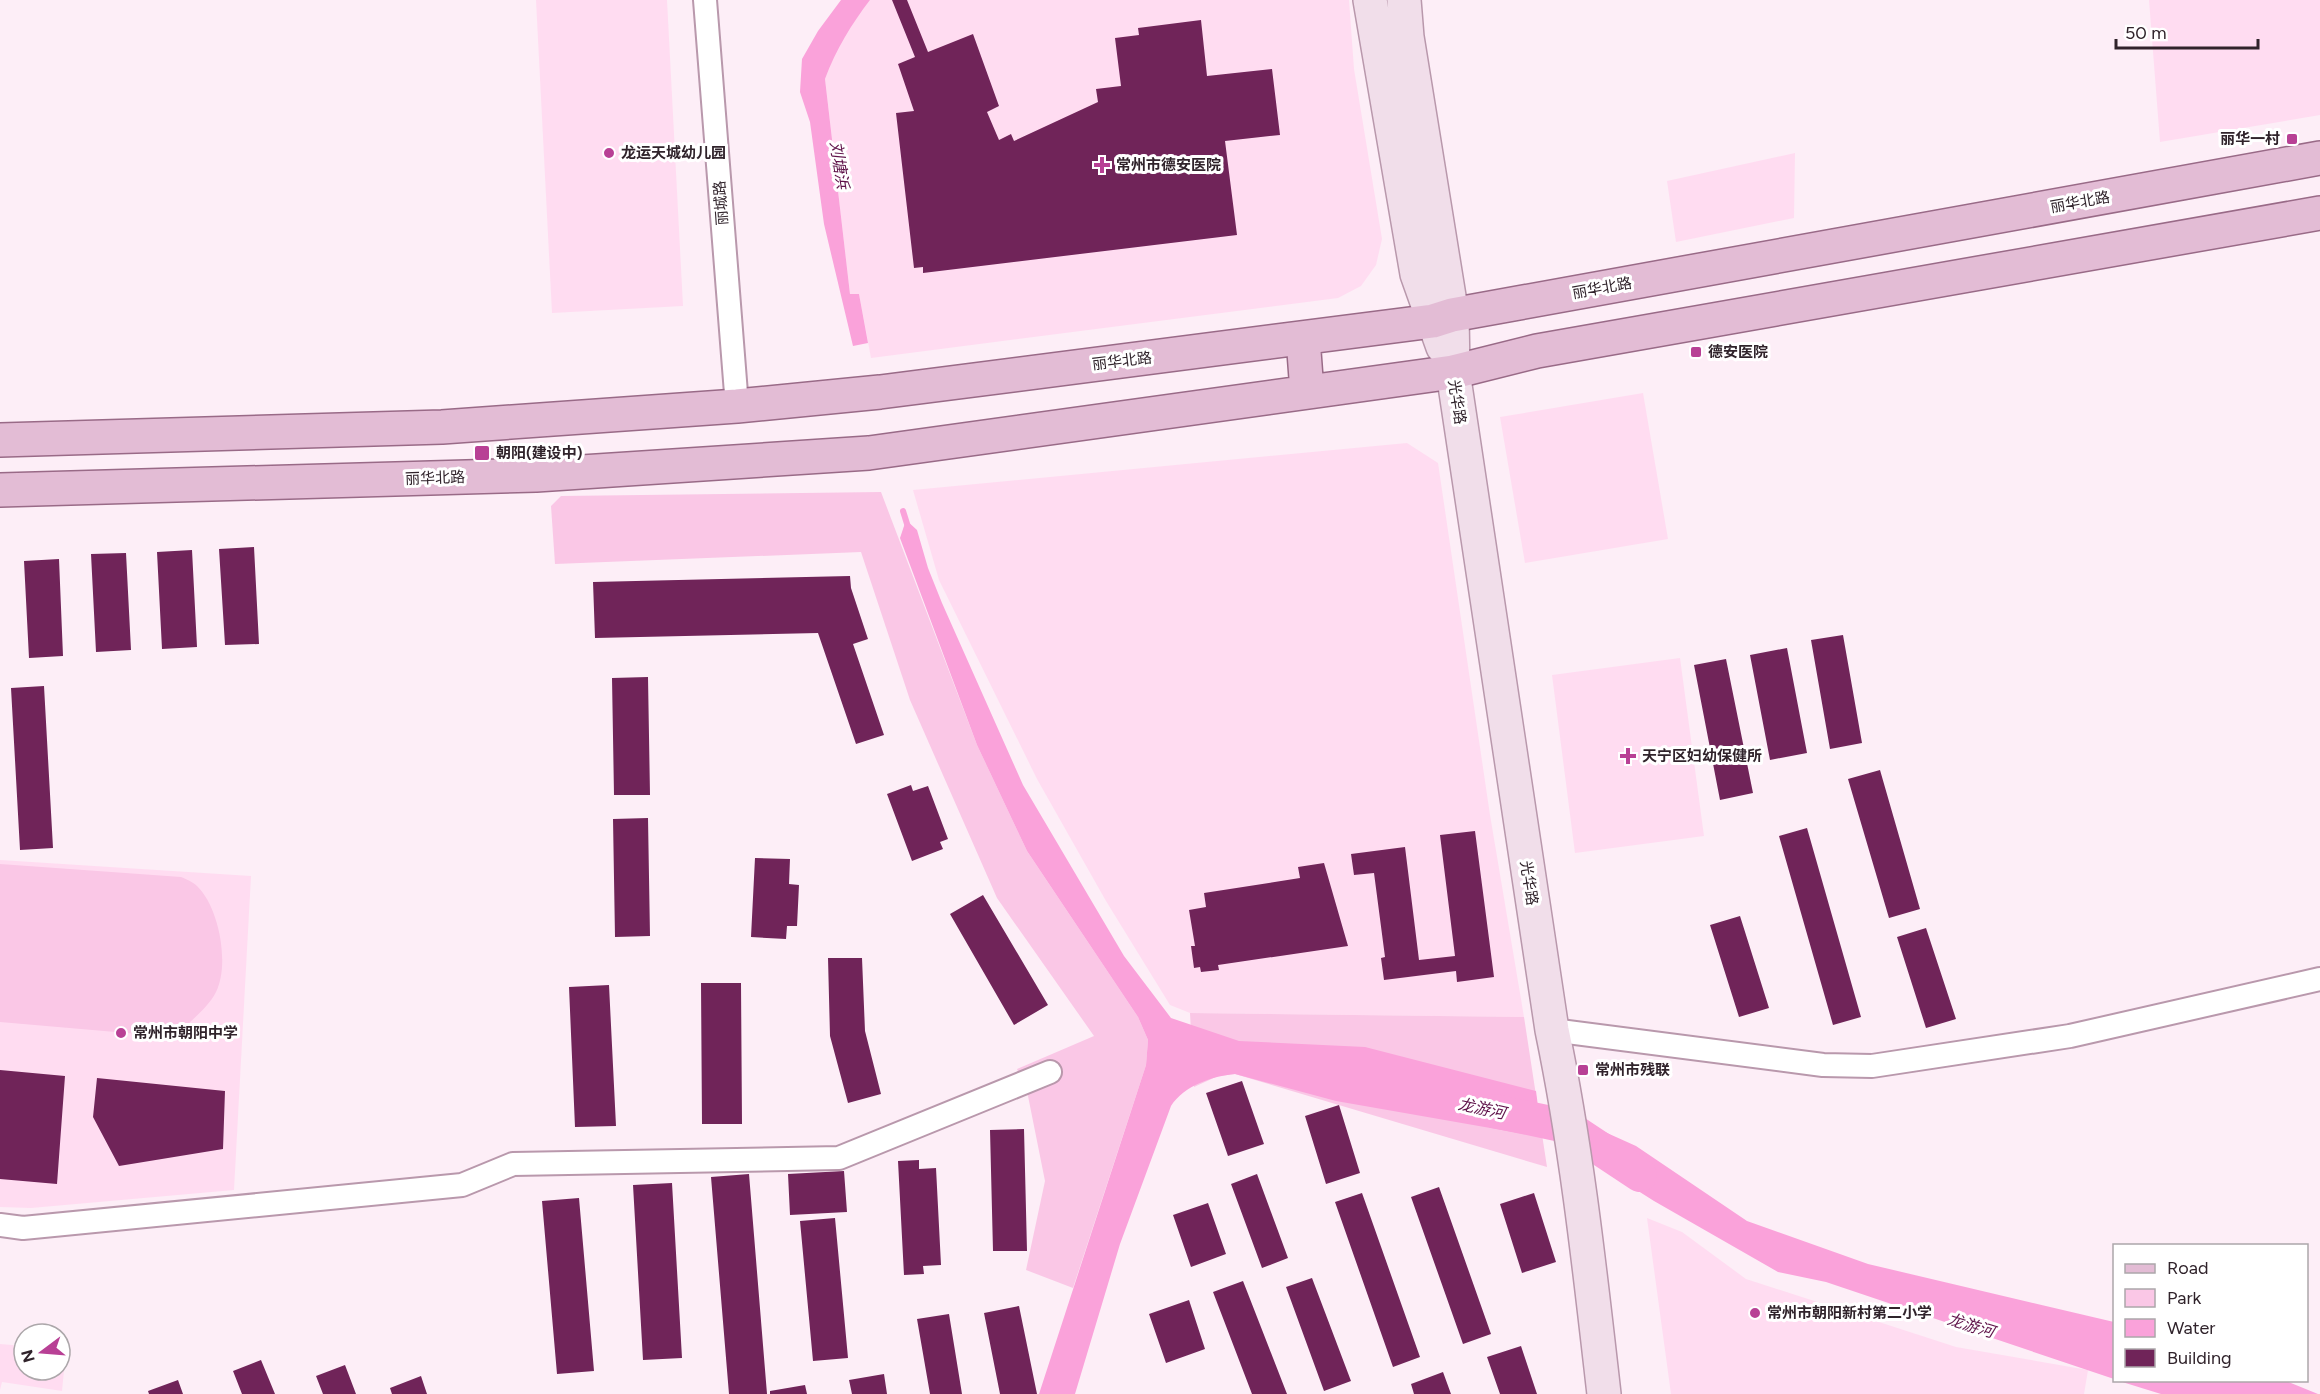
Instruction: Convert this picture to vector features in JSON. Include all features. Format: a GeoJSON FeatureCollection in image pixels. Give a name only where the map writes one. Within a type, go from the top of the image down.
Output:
{"type":"FeatureCollection","features":[{"type":"Feature","properties":{"kind":"main road","name":"光华路"},"geometry":{"type":"LineString","coordinates":[[1370,0],[1416,274],[1443,318]]}},
{"type":"Feature","properties":{"kind":"main road","name":"光华路"},"geometry":{"type":"LineString","coordinates":[[1404,0],[1443,318],[1552,1030],[1578,1178],[1604,1394]]}},
{"type":"Feature","properties":{"kind":"main road","name":"丽华北路"},"geometry":{"type":"LineString","coordinates":[[0,440],[442,427],[736,406],[866,393],[1443,318],[2320,158]]}},
{"type":"Feature","properties":{"kind":"main road","name":"丽华北路"},"geometry":{"type":"LineString","coordinates":[[0,490],[536,476],[883,451],[1453,372],[1537,351],[2320,213]]}},
{"type":"Feature","properties":{"kind":"main road"},"geometry":{"type":"LineString","coordinates":[[1303,338],[1307,392]]}},
{"type":"Feature","properties":{"kind":"street","name":"丽城路"},"geometry":{"type":"LineString","coordinates":[[705,0],[736,406]]}},
{"type":"Feature","properties":{"kind":"street"},"geometry":{"type":"LineString","coordinates":[[1552,1030],[1823,1065],[1872,1066],[2070,1036],[2320,979]]}},
{"type":"Feature","properties":{"kind":"street"},"geometry":{"type":"LineString","coordinates":[[0,1225],[23,1228],[462,1185],[513,1164],[839,1158],[1050,1072]]}},
{"type":"Feature","properties":{"kind":"shaded area","name":"龙运天城幼儿园"},"geometry":{"type":"Polygon","coordinates":[[[536,0],[667,0],[683,306],[552,313],[536,0]]]}},
{"type":"Feature","properties":{"kind":"shaded area","name":"常州市德安医院"},"geometry":{"type":"Polygon","coordinates":[[[870,0],[1349,0],[1354,69],[1382,239],[1376,265],[1361,286],[1338,298],[871,358],[859,294],[850,294],[825,79],[847,31],[870,0]]]}},
{"type":"Feature","properties":{"kind":"shaded area"},"geometry":{"type":"Polygon","coordinates":[[[2149,0],[2320,0],[2320,115],[2160,142],[2149,0]]]}},
{"type":"Feature","properties":{"kind":"shaded area"},"geometry":{"type":"Polygon","coordinates":[[[1795,153],[1794,218],[1676,242],[1667,181],[1795,153]]]}},
{"type":"Feature","properties":{"kind":"shaded area"},"geometry":{"type":"Polygon","coordinates":[[[1643,393],[1668,539],[1525,563],[1500,417],[1643,393]]]}},
{"type":"Feature","properties":{"kind":"shaded area"},"geometry":{"type":"Polygon","coordinates":[[[1407,443],[1438,463],[1490,815],[1524,1017],[1190,1013],[1170,1005],[1106,901],[1037,779],[939,580],[913,490],[1407,443]]]}},
{"type":"Feature","properties":{"kind":"shaded area","name":"天宁区妇幼保健所"},"geometry":{"type":"Polygon","coordinates":[[[1680,658],[1704,836],[1575,853],[1552,675],[1680,658]]]}},
{"type":"Feature","properties":{"kind":"shaded area","name":"常州市朝阳中学"},"geometry":{"type":"Polygon","coordinates":[[[0,860],[251,876],[234,1190],[31,1208],[0,1207],[0,860]]]}},
{"type":"Feature","properties":{"kind":"shaded area","name":"常州市朝阳新村第二小学"},"geometry":{"type":"Polygon","coordinates":[[[1647,1218],[1682,1232],[1746,1279],[1956,1347],[2088,1370],[2084,1394],[1671,1394],[1647,1218]]]}},
{"type":"Feature","properties":{"kind":"shaded area"},"geometry":{"type":"Polygon","coordinates":[[[0,1344],[12,1345],[12,1382],[63,1382],[62,1391],[2,1382],[0,1390],[0,1344]]]}},
{"type":"Feature","properties":{"kind":"green space"},"geometry":{"type":"Polygon","coordinates":[[[881,492],[977,745],[1027,851],[1138,1017],[1148,1040],[1146,1065],[1073,1288],[1026,1270],[1045,1181],[1028,1096],[1017,1069],[1094,1036],[997,898],[910,700],[861,552],[555,564],[551,506],[561,496],[881,492]]]}},
{"type":"Feature","properties":{"kind":"green space"},"geometry":{"type":"Polygon","coordinates":[[[0,864],[181,877],[197,886],[205,895],[216,921],[220,936],[222,967],[216,992],[185,1027],[185,1038],[0,1022],[0,864]]]}},
{"type":"Feature","properties":{"kind":"green space"},"geometry":{"type":"Polygon","coordinates":[[[1190,1013],[1524,1017],[1547,1167],[1235,1074],[1218,1076],[1194,1087],[1190,1013]]]}},
{"type":"Feature","properties":{"kind":"water"},"geometry":{"type":"Polygon","coordinates":[[[841,0],[870,0],[844,38],[825,79],[850,294],[859,294],[868,343],[853,346],[824,224],[810,122],[800,92],[802,59],[818,31],[841,0]]]}},
{"type":"Feature","properties":{"kind":"water"},"geometry":{"type":"Polygon","coordinates":[[[906,520],[917,530],[928,568],[942,603],[1023,785],[1124,956],[1171,1018],[1239,1041],[1365,1047],[1536,1091],[1542,1137],[1336,1101],[1235,1074],[1199,1083],[1183,1093],[1171,1106],[1120,1244],[1075,1394],[1039,1394],[1146,1065],[1148,1040],[1138,1017],[1027,851],[977,745],[900,538],[906,520]]]}},
{"type":"Feature","properties":{"kind":"water"},"geometry":{"type":"Polygon","coordinates":[[[1596,1128],[1636,1146],[1747,1221],[1868,1264],[2113,1322],[2113,1379],[1826,1282],[1778,1272],[1654,1201],[1605,1170],[1596,1128]]]}},
{"type":"Feature","properties":{"kind":"water"},"geometry":{"type":"Polygon","coordinates":[[[2122,1382],[2288,1382],[2318,1394],[2161,1394],[2122,1382]]]}},
{"type":"Feature","properties":{"kind":"building"},"geometry":{"type":"Polygon","coordinates":[[[892,0],[907,0],[928,52],[973,34],[999,106],[987,112],[999,140],[1011,134],[1014,141],[1098,102],[1096,89],[1121,86],[1115,38],[1139,35],[1138,28],[1201,20],[1207,76],[1272,69],[1280,135],[1225,141],[1237,235],[923,273],[923,267],[914,268],[896,113],[914,111],[898,64],[915,57],[892,0]]]}},
{"type":"Feature","properties":{"kind":"building"},"geometry":{"type":"Polygon","coordinates":[[[254,547],[259,644],[225,645],[219,549],[254,547]]]}},
{"type":"Feature","properties":{"kind":"building"},"geometry":{"type":"Polygon","coordinates":[[[192,550],[197,647],[162,649],[157,552],[192,550]]]}},
{"type":"Feature","properties":{"kind":"building"},"geometry":{"type":"Polygon","coordinates":[[[126,553],[131,650],[96,652],[91,554],[126,553]]]}},
{"type":"Feature","properties":{"kind":"building"},"geometry":{"type":"Polygon","coordinates":[[[59,559],[63,656],[29,658],[24,561],[59,559]]]}},
{"type":"Feature","properties":{"kind":"building"},"geometry":{"type":"Polygon","coordinates":[[[850,576],[851,588],[868,639],[853,644],[884,735],[856,744],[818,633],[595,638],[593,582],[850,576]]]}},
{"type":"Feature","properties":{"kind":"building"},"geometry":{"type":"Polygon","coordinates":[[[1843,635],[1862,743],[1830,749],[1811,640],[1843,635]]]}},
{"type":"Feature","properties":{"kind":"building"},"geometry":{"type":"Polygon","coordinates":[[[1787,648],[1807,753],[1770,760],[1750,655],[1787,648]]]}},
{"type":"Feature","properties":{"kind":"building"},"geometry":{"type":"Polygon","coordinates":[[[1726,659],[1753,793],[1720,800],[1694,665],[1726,659]]]}},
{"type":"Feature","properties":{"kind":"building"},"geometry":{"type":"Polygon","coordinates":[[[648,677],[650,795],[614,795],[612,678],[648,677]]]}},
{"type":"Feature","properties":{"kind":"building"},"geometry":{"type":"Polygon","coordinates":[[[44,686],[53,848],[20,850],[11,688],[44,686]]]}},
{"type":"Feature","properties":{"kind":"building"},"geometry":{"type":"Polygon","coordinates":[[[1880,770],[1920,909],[1889,918],[1848,779],[1880,770]]]}},
{"type":"Feature","properties":{"kind":"building"},"geometry":{"type":"Polygon","coordinates":[[[911,785],[913,791],[928,786],[948,839],[940,842],[943,849],[912,861],[887,794],[911,785]]]}},
{"type":"Feature","properties":{"kind":"building"},"geometry":{"type":"Polygon","coordinates":[[[648,818],[650,936],[615,937],[613,819],[648,818]]]}},
{"type":"Feature","properties":{"kind":"building"},"geometry":{"type":"Polygon","coordinates":[[[1807,828],[1861,1017],[1833,1025],[1779,836],[1807,828]]]}},
{"type":"Feature","properties":{"kind":"building"},"geometry":{"type":"Polygon","coordinates":[[[1475,831],[1494,977],[1457,982],[1456,971],[1384,980],[1381,958],[1385,957],[1374,873],[1354,875],[1351,854],[1405,847],[1419,960],[1455,956],[1440,835],[1475,831]]]}},
{"type":"Feature","properties":{"kind":"building"},"geometry":{"type":"Polygon","coordinates":[[[755,858],[790,859],[789,884],[799,885],[797,926],[787,926],[786,939],[751,937],[755,858]]]}},
{"type":"Feature","properties":{"kind":"building"},"geometry":{"type":"Polygon","coordinates":[[[1324,863],[1348,946],[1218,965],[1219,970],[1201,972],[1200,967],[1194,968],[1191,946],[1195,946],[1189,910],[1206,907],[1204,893],[1300,878],[1298,867],[1324,863]]]}},
{"type":"Feature","properties":{"kind":"building"},"geometry":{"type":"Polygon","coordinates":[[[983,895],[1048,1005],[1014,1025],[950,914],[983,895]]]}},
{"type":"Feature","properties":{"kind":"building"},"geometry":{"type":"Polygon","coordinates":[[[1740,916],[1769,1008],[1739,1017],[1710,925],[1740,916]]]}},
{"type":"Feature","properties":{"kind":"building"},"geometry":{"type":"Polygon","coordinates":[[[1926,928],[1956,1019],[1926,1028],[1897,937],[1926,928]]]}},
{"type":"Feature","properties":{"kind":"building"},"geometry":{"type":"Polygon","coordinates":[[[828,958],[862,958],[865,1031],[881,1094],[848,1103],[830,1036],[828,958]]]}},
{"type":"Feature","properties":{"kind":"building"},"geometry":{"type":"Polygon","coordinates":[[[701,983],[741,983],[742,1124],[702,1124],[701,983]]]}},
{"type":"Feature","properties":{"kind":"building"},"geometry":{"type":"Polygon","coordinates":[[[609,985],[616,1126],[575,1127],[569,987],[609,985]]]}},
{"type":"Feature","properties":{"kind":"building"},"geometry":{"type":"Polygon","coordinates":[[[0,1070],[65,1076],[57,1184],[0,1179],[0,1070]]]}},
{"type":"Feature","properties":{"kind":"building"},"geometry":{"type":"Polygon","coordinates":[[[97,1078],[225,1091],[223,1149],[119,1166],[93,1117],[97,1078]]]}},
{"type":"Feature","properties":{"kind":"building"},"geometry":{"type":"Polygon","coordinates":[[[1242,1081],[1264,1144],[1228,1156],[1206,1093],[1242,1081]]]}},
{"type":"Feature","properties":{"kind":"building"},"geometry":{"type":"Polygon","coordinates":[[[1339,1105],[1360,1173],[1326,1184],[1305,1116],[1339,1105]]]}},
{"type":"Feature","properties":{"kind":"building"},"geometry":{"type":"Polygon","coordinates":[[[1024,1129],[1027,1251],[993,1251],[990,1130],[1024,1129]]]}},
{"type":"Feature","properties":{"kind":"building"},"geometry":{"type":"Polygon","coordinates":[[[919,1160],[919,1169],[936,1168],[941,1265],[923,1266],[924,1274],[904,1275],[898,1161],[919,1160]]]}},
{"type":"Feature","properties":{"kind":"building"},"geometry":{"type":"Polygon","coordinates":[[[844,1171],[847,1212],[790,1215],[788,1174],[844,1171]]]}},
{"type":"Feature","properties":{"kind":"building"},"geometry":{"type":"Polygon","coordinates":[[[749,1174],[767,1394],[729,1394],[711,1177],[749,1174]]]}},
{"type":"Feature","properties":{"kind":"building"},"geometry":{"type":"Polygon","coordinates":[[[1257,1174],[1288,1258],[1262,1268],[1231,1184],[1257,1174]]]}},
{"type":"Feature","properties":{"kind":"building"},"geometry":{"type":"Polygon","coordinates":[[[672,1183],[682,1358],[643,1360],[633,1185],[672,1183]]]}},
{"type":"Feature","properties":{"kind":"building"},"geometry":{"type":"Polygon","coordinates":[[[1439,1187],[1491,1334],[1463,1344],[1411,1197],[1439,1187]]]}},
{"type":"Feature","properties":{"kind":"building"},"geometry":{"type":"Polygon","coordinates":[[[1362,1193],[1420,1357],[1393,1367],[1335,1202],[1362,1193]]]}},
{"type":"Feature","properties":{"kind":"building"},"geometry":{"type":"Polygon","coordinates":[[[1534,1193],[1556,1262],[1522,1273],[1500,1204],[1534,1193]]]}},
{"type":"Feature","properties":{"kind":"building"},"geometry":{"type":"Polygon","coordinates":[[[579,1198],[594,1371],[557,1374],[542,1201],[579,1198]]]}},
{"type":"Feature","properties":{"kind":"building"},"geometry":{"type":"Polygon","coordinates":[[[1208,1203],[1226,1254],[1191,1267],[1173,1215],[1208,1203]]]}},
{"type":"Feature","properties":{"kind":"building"},"geometry":{"type":"Polygon","coordinates":[[[835,1218],[848,1358],[813,1361],[800,1221],[835,1218]]]}},
{"type":"Feature","properties":{"kind":"building"},"geometry":{"type":"Polygon","coordinates":[[[1312,1278],[1351,1381],[1324,1391],[1286,1287],[1312,1278]]]}},
{"type":"Feature","properties":{"kind":"building"},"geometry":{"type":"Polygon","coordinates":[[[1243,1281],[1287,1394],[1252,1394],[1213,1292],[1243,1281]]]}},
{"type":"Feature","properties":{"kind":"building"},"geometry":{"type":"Polygon","coordinates":[[[1189,1300],[1205,1349],[1166,1363],[1149,1314],[1189,1300]]]}},
{"type":"Feature","properties":{"kind":"building"},"geometry":{"type":"Polygon","coordinates":[[[1019,1306],[1037,1394],[1000,1394],[984,1313],[1019,1306]]]}},
{"type":"Feature","properties":{"kind":"building"},"geometry":{"type":"Polygon","coordinates":[[[949,1314],[962,1394],[930,1394],[917,1319],[949,1314]]]}},
{"type":"Feature","properties":{"kind":"building"},"geometry":{"type":"Polygon","coordinates":[[[1521,1346],[1537,1394],[1500,1394],[1487,1357],[1521,1346]]]}},
{"type":"Feature","properties":{"kind":"building"},"geometry":{"type":"Polygon","coordinates":[[[261,1360],[275,1394],[242,1394],[233,1371],[261,1360]]]}},
{"type":"Feature","properties":{"kind":"building"},"geometry":{"type":"Polygon","coordinates":[[[345,1365],[356,1394],[323,1394],[316,1376],[345,1365]]]}},
{"type":"Feature","properties":{"kind":"building"},"geometry":{"type":"Polygon","coordinates":[[[1443,1372],[1451,1394],[1414,1394],[1411,1384],[1443,1372]]]}},
{"type":"Feature","properties":{"kind":"building"},"geometry":{"type":"Polygon","coordinates":[[[884,1374],[887,1394],[852,1394],[849,1380],[884,1374]]]}},
{"type":"Feature","properties":{"kind":"building"},"geometry":{"type":"Polygon","coordinates":[[[421,1376],[427,1394],[392,1394],[390,1388],[421,1376]]]}},
{"type":"Feature","properties":{"kind":"building"},"geometry":{"type":"Polygon","coordinates":[[[178,1380],[183,1394],[149,1394],[148,1391],[178,1380]]]}},
{"type":"Feature","properties":{"kind":"building"},"geometry":{"type":"Polygon","coordinates":[[[805,1385],[807,1394],[770,1394],[770,1391],[805,1385]]]}},
{"type":"Feature","properties":{"kind":"waterway"},"geometry":{"type":"LineString","coordinates":[[903,511],[908,527]]}},
{"type":"Feature","properties":{"kind":"waterway","name":"龙游河"},"geometry":{"type":"LineString","coordinates":[[1494,1111],[1566,1126],[1640,1175]]}},
{"type":"Feature","properties":{"kind":"place","name":"丽华一村"},"geometry":{"type":"Point","coordinates":[2292,139]}},
{"type":"Feature","properties":{"kind":"place","name":"龙运天城幼儿园"},"geometry":{"type":"Point","coordinates":[609,153]}},
{"type":"Feature","properties":{"kind":"place","name":"常州市德安医院"},"geometry":{"type":"Point","coordinates":[1102,165]}},
{"type":"Feature","properties":{"kind":"place","name":"德安医院"},"geometry":{"type":"Point","coordinates":[1696,352]}},
{"type":"Feature","properties":{"kind":"place","name":"朝阳(建设中)"},"geometry":{"type":"Point","coordinates":[482,453]}},
{"type":"Feature","properties":{"kind":"place","name":"天宁区妇幼保健所"},"geometry":{"type":"Point","coordinates":[1628,756]}},
{"type":"Feature","properties":{"kind":"place","name":"常州市朝阳中学"},"geometry":{"type":"Point","coordinates":[121,1033]}},
{"type":"Feature","properties":{"kind":"place","name":"常州市残联"},"geometry":{"type":"Point","coordinates":[1583,1070]}},
{"type":"Feature","properties":{"kind":"place","name":"常州市朝阳新村第二小学"},"geometry":{"type":"Point","coordinates":[1755,1313]}},
{"type":"Feature","properties":{"kind":"water label","name":"刘塘浜"},"geometry":{"type":"Point","coordinates":[840,165]}}]}
